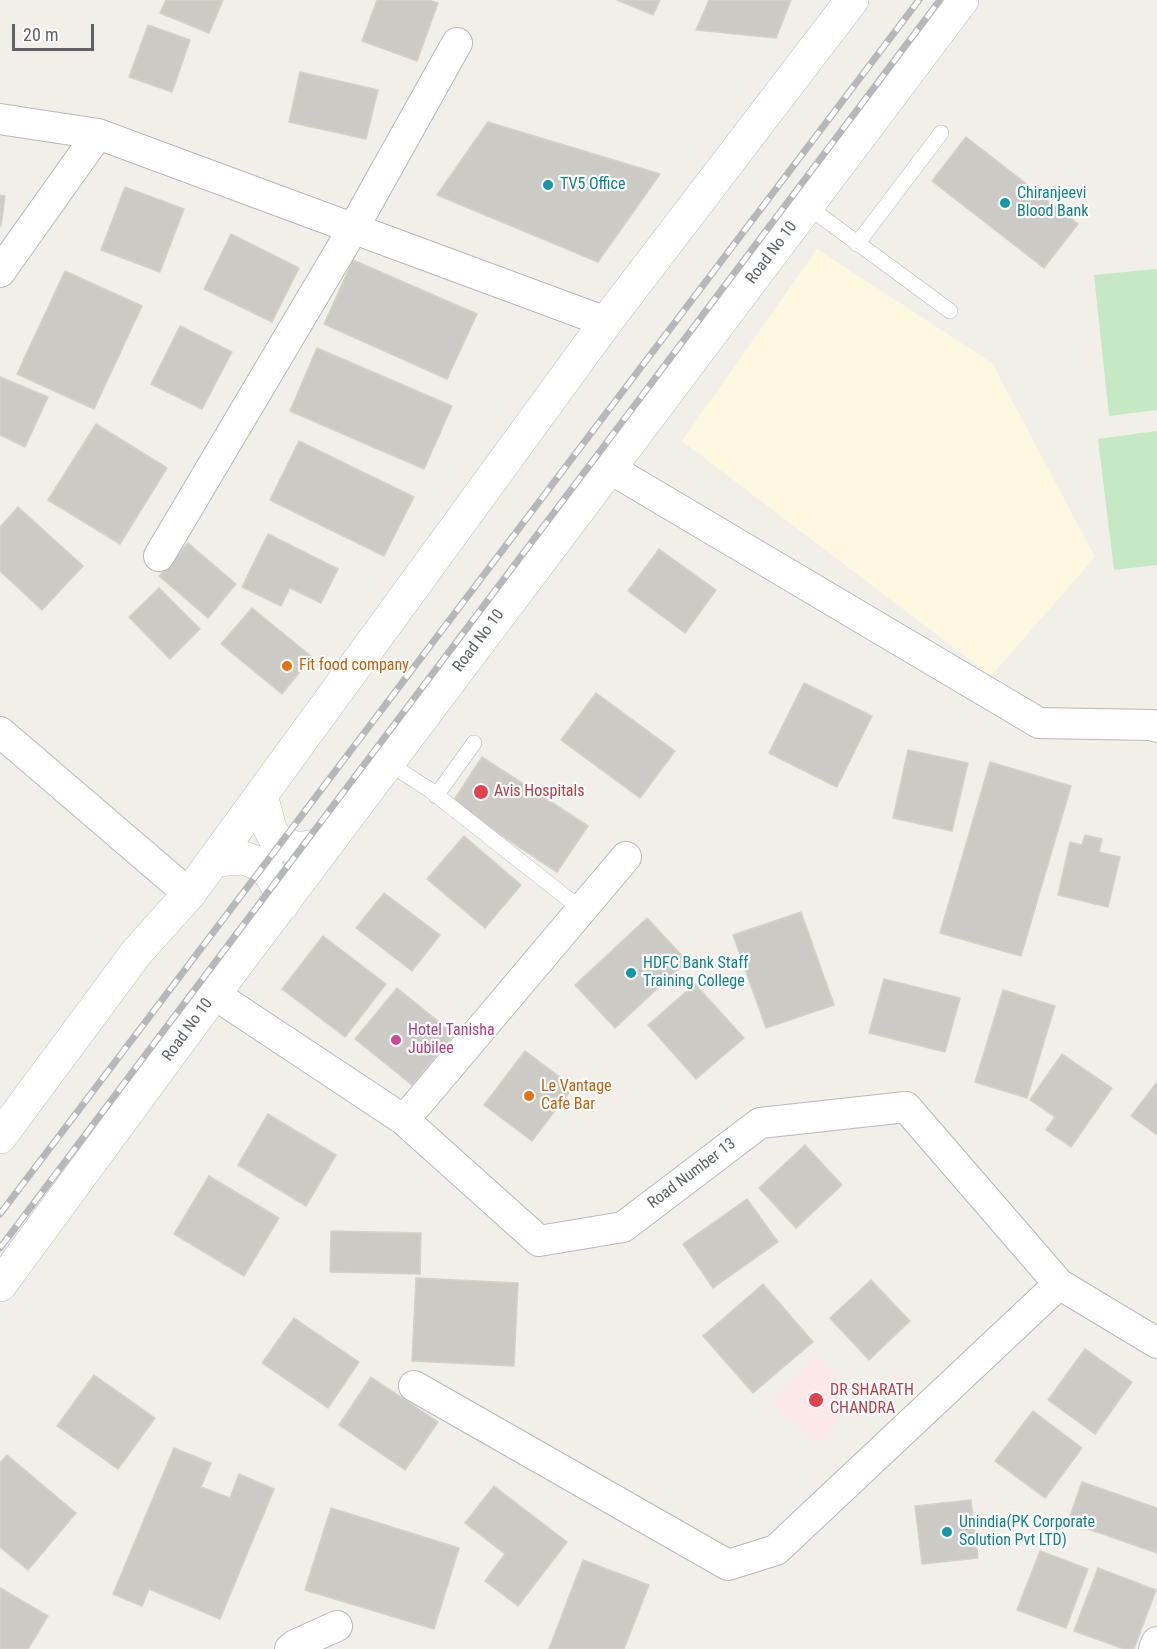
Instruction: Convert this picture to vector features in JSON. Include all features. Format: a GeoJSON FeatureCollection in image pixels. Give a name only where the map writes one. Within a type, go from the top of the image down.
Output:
{"type":"FeatureCollection","features":[{"type":"Feature","properties":{"kind":"main road"},"geometry":{"type":"LineString","coordinates":[[0,1137],[137,952],[189,894],[606,322],[852,0]]}},
{"type":"Feature","properties":{"kind":"main road","name":"Road No 10"},"geometry":{"type":"LineString","coordinates":[[0,1285],[214,994],[962,0]]}},
{"type":"Feature","properties":{"kind":"main road"},"geometry":{"type":"LineString","coordinates":[[261,795],[270,829],[275,838],[295,848],[328,843]]}},
{"type":"Feature","properties":{"kind":"main road"},"geometry":{"type":"LineString","coordinates":[[214,860],[243,858],[255,862],[270,873],[279,889],[282,905]]}},
{"type":"Feature","properties":{"kind":"street"},"geometry":{"type":"LineString","coordinates":[[159,556],[353,229],[457,43]]}},
{"type":"Feature","properties":{"kind":"street"},"geometry":{"type":"LineString","coordinates":[[0,119],[98,134],[606,322]]}},
{"type":"Feature","properties":{"kind":"street"},"geometry":{"type":"LineString","coordinates":[[0,272],[98,134]]}},
{"type":"Feature","properties":{"kind":"street"},"geometry":{"type":"LineString","coordinates":[[609,468],[1039,723],[1152,725],[1157,727]]}},
{"type":"Feature","properties":{"kind":"street"},"geometry":{"type":"LineString","coordinates":[[0,732],[189,894]]}},
{"type":"Feature","properties":{"kind":"street"},"geometry":{"type":"LineString","coordinates":[[404,1120],[626,857]]}},
{"type":"Feature","properties":{"kind":"street","name":"Road Number 13"},"geometry":{"type":"LineString","coordinates":[[214,994],[404,1120],[539,1241],[623,1227],[760,1123],[906,1107],[1059,1284],[1157,1343]]}},
{"type":"Feature","properties":{"kind":"street"},"geometry":{"type":"LineString","coordinates":[[414,1386],[728,1565],[776,1550],[1059,1284]]}},
{"type":"Feature","properties":{"kind":"street"},"geometry":{"type":"LineString","coordinates":[[290,1649],[337,1626]]}},
{"type":"Feature","properties":{"kind":"street"},"geometry":{"type":"LineString","coordinates":[[1154,1649],[1157,1642]]}},
{"type":"Feature","properties":{"kind":"lane"},"geometry":{"type":"LineString","coordinates":[[857,244],[941,133]]}},
{"type":"Feature","properties":{"kind":"lane"},"geometry":{"type":"LineString","coordinates":[[807,206],[950,311]]}},
{"type":"Feature","properties":{"kind":"lane"},"geometry":{"type":"LineString","coordinates":[[436,796],[474,743]]}},
{"type":"Feature","properties":{"kind":"lane"},"geometry":{"type":"LineString","coordinates":[[388,763],[436,796],[581,909]]}},
{"type":"Feature","properties":{"kind":"shaded area"},"geometry":{"type":"Polygon","coordinates":[[[817,249],[992,363],[1095,557],[991,676],[682,441],[817,249]]]}},
{"type":"Feature","properties":{"kind":"shaded area","name":"DR SHARATH CHANDRA"},"geometry":{"type":"Polygon","coordinates":[[[814,1357],[859,1395],[818,1442],[773,1404],[814,1357]]]}},
{"type":"Feature","properties":{"kind":"green space"},"geometry":{"type":"Polygon","coordinates":[[[1157,269],[1157,410],[1109,416],[1094,275],[1157,269]]]}},
{"type":"Feature","properties":{"kind":"green space"},"geometry":{"type":"Polygon","coordinates":[[[1157,431],[1157,565],[1114,570],[1098,439],[1157,431]]]}},
{"type":"Feature","properties":{"kind":"building"},"geometry":{"type":"Polygon","coordinates":[[[166,0],[223,0],[209,33],[160,13],[166,0]]]}},
{"type":"Feature","properties":{"kind":"building"},"geometry":{"type":"Polygon","coordinates":[[[377,0],[429,0],[438,3],[417,61],[362,41],[377,0]]]}},
{"type":"Feature","properties":{"kind":"building"},"geometry":{"type":"Polygon","coordinates":[[[617,0],[660,0],[653,15],[617,0]]]}},
{"type":"Feature","properties":{"kind":"building"},"geometry":{"type":"Polygon","coordinates":[[[709,0],[791,0],[776,38],[696,30],[709,0]]]}},
{"type":"Feature","properties":{"kind":"building"},"geometry":{"type":"Polygon","coordinates":[[[148,25],[190,40],[172,92],[129,77],[148,25]]]}},
{"type":"Feature","properties":{"kind":"building"},"geometry":{"type":"Polygon","coordinates":[[[300,72],[378,90],[366,139],[289,122],[300,72]]]}},
{"type":"Feature","properties":{"kind":"building","name":"TV5 Office"},"geometry":{"type":"Polygon","coordinates":[[[488,122],[660,174],[598,262],[437,195],[488,122]]]}},
{"type":"Feature","properties":{"kind":"building","name":"Chiranjeevi Blood Bank"},"geometry":{"type":"Polygon","coordinates":[[[966,137],[1078,224],[1044,268],[932,181],[966,137]]]}},
{"type":"Feature","properties":{"kind":"building"},"geometry":{"type":"Polygon","coordinates":[[[125,187],[184,209],[160,272],[101,250],[125,187]]]}},
{"type":"Feature","properties":{"kind":"building"},"geometry":{"type":"Polygon","coordinates":[[[0,195],[5,196],[1,226],[0,226],[0,195]]]}},
{"type":"Feature","properties":{"kind":"building"},"geometry":{"type":"Polygon","coordinates":[[[231,234],[299,268],[272,322],[204,289],[231,234]]]}},
{"type":"Feature","properties":{"kind":"building"},"geometry":{"type":"Polygon","coordinates":[[[353,260],[477,314],[447,379],[324,324],[353,260]]]}},
{"type":"Feature","properties":{"kind":"building"},"geometry":{"type":"Polygon","coordinates":[[[65,271],[142,306],[94,409],[17,374],[65,271]]]}},
{"type":"Feature","properties":{"kind":"building"},"geometry":{"type":"Polygon","coordinates":[[[180,326],[232,352],[202,409],[151,384],[180,326]]]}},
{"type":"Feature","properties":{"kind":"building"},"geometry":{"type":"Polygon","coordinates":[[[317,348],[452,406],[424,469],[290,411],[317,348]]]}},
{"type":"Feature","properties":{"kind":"building"},"geometry":{"type":"Polygon","coordinates":[[[0,377],[48,397],[25,447],[0,435],[0,377]]]}},
{"type":"Feature","properties":{"kind":"building"},"geometry":{"type":"Polygon","coordinates":[[[96,424],[167,468],[120,544],[48,500],[96,424]]]}},
{"type":"Feature","properties":{"kind":"building"},"geometry":{"type":"Polygon","coordinates":[[[299,441],[414,497],[384,556],[270,500],[299,441]]]}},
{"type":"Feature","properties":{"kind":"building"},"geometry":{"type":"Polygon","coordinates":[[[18,507],[83,566],[42,610],[0,571],[0,527],[18,507]]]}},
{"type":"Feature","properties":{"kind":"building"},"geometry":{"type":"Polygon","coordinates":[[[268,534],[338,569],[321,603],[290,588],[281,606],[242,587],[268,534]]]}},
{"type":"Feature","properties":{"kind":"building"},"geometry":{"type":"Polygon","coordinates":[[[188,543],[236,584],[208,618],[159,576],[188,543]]]}},
{"type":"Feature","properties":{"kind":"building"},"geometry":{"type":"Polygon","coordinates":[[[659,549],[716,590],[685,633],[628,591],[659,549]]]}},
{"type":"Feature","properties":{"kind":"building"},"geometry":{"type":"Polygon","coordinates":[[[159,588],[200,629],[170,659],[129,617],[159,588]]]}},
{"type":"Feature","properties":{"kind":"building"},"geometry":{"type":"Polygon","coordinates":[[[252,608],[312,657],[282,694],[221,644],[252,608]]]}},
{"type":"Feature","properties":{"kind":"building"},"geometry":{"type":"Polygon","coordinates":[[[804,683],[872,716],[837,787],[769,753],[804,683]]]}},
{"type":"Feature","properties":{"kind":"building"},"geometry":{"type":"Polygon","coordinates":[[[596,693],[675,751],[640,798],[561,740],[596,693]]]}},
{"type":"Feature","properties":{"kind":"building"},"geometry":{"type":"Polygon","coordinates":[[[908,750],[968,763],[952,831],[893,818],[908,750]]]}},
{"type":"Feature","properties":{"kind":"building"},"geometry":{"type":"Polygon","coordinates":[[[482,757],[588,826],[557,872],[452,803],[482,757]]]}},
{"type":"Feature","properties":{"kind":"building"},"geometry":{"type":"Polygon","coordinates":[[[990,762],[1071,786],[1021,956],[940,933],[990,762]]]}},
{"type":"Feature","properties":{"kind":"building"},"geometry":{"type":"Polygon","coordinates":[[[1085,835],[1102,839],[1099,852],[1120,857],[1108,907],[1058,895],[1070,842],[1082,845],[1085,835]]]}},
{"type":"Feature","properties":{"kind":"building"},"geometry":{"type":"Polygon","coordinates":[[[464,836],[521,885],[485,928],[427,879],[464,836]]]}},
{"type":"Feature","properties":{"kind":"building"},"geometry":{"type":"Polygon","coordinates":[[[384,893],[440,935],[412,971],[356,928],[384,893]]]}},
{"type":"Feature","properties":{"kind":"building"},"geometry":{"type":"Polygon","coordinates":[[[801,912],[834,1005],[766,1028],[733,935],[801,912]]]}},
{"type":"Feature","properties":{"kind":"building","name":"HDFC Bank Staff Training College"},"geometry":{"type":"Polygon","coordinates":[[[647,918],[687,961],[615,1028],[575,985],[647,918]]]}},
{"type":"Feature","properties":{"kind":"building"},"geometry":{"type":"Polygon","coordinates":[[[323,936],[386,984],[345,1037],[282,989],[323,936]]]}},
{"type":"Feature","properties":{"kind":"building"},"geometry":{"type":"Polygon","coordinates":[[[884,979],[960,998],[945,1052],[869,1033],[884,979]]]}},
{"type":"Feature","properties":{"kind":"building"},"geometry":{"type":"Polygon","coordinates":[[[695,984],[744,1038],[696,1079],[648,1025],[695,984]]]}},
{"type":"Feature","properties":{"kind":"building"},"geometry":{"type":"Polygon","coordinates":[[[397,988],[454,1034],[412,1085],[355,1039],[397,988]]]}},
{"type":"Feature","properties":{"kind":"building"},"geometry":{"type":"Polygon","coordinates":[[[1003,990],[1055,1006],[1027,1098],[975,1082],[1003,990]]]}},
{"type":"Feature","properties":{"kind":"building","name":"Le Vantage Cafe Bar"},"geometry":{"type":"Polygon","coordinates":[[[525,1051],[573,1087],[532,1141],[484,1105],[525,1051]]]}},
{"type":"Feature","properties":{"kind":"building"},"geometry":{"type":"Polygon","coordinates":[[[1062,1054],[1112,1088],[1071,1147],[1046,1130],[1055,1117],[1030,1100],[1062,1054]]]}},
{"type":"Feature","properties":{"kind":"building"},"geometry":{"type":"Polygon","coordinates":[[[1157,1082],[1157,1135],[1131,1116],[1157,1082]]]}},
{"type":"Feature","properties":{"kind":"building"},"geometry":{"type":"Polygon","coordinates":[[[268,1114],[336,1155],[306,1206],[238,1165],[268,1114]]]}},
{"type":"Feature","properties":{"kind":"building"},"geometry":{"type":"Polygon","coordinates":[[[805,1145],[842,1185],[796,1228],[759,1188],[805,1145]]]}},
{"type":"Feature","properties":{"kind":"building"},"geometry":{"type":"Polygon","coordinates":[[[209,1176],[279,1218],[244,1276],[174,1234],[209,1176]]]}},
{"type":"Feature","properties":{"kind":"building"},"geometry":{"type":"Polygon","coordinates":[[[747,1199],[778,1242],[713,1288],[683,1244],[747,1199]]]}},
{"type":"Feature","properties":{"kind":"building"},"geometry":{"type":"Polygon","coordinates":[[[331,1231],[421,1233],[420,1274],[330,1272],[331,1231]]]}},
{"type":"Feature","properties":{"kind":"building"},"geometry":{"type":"Polygon","coordinates":[[[416,1278],[518,1283],[514,1366],[412,1361],[416,1278]]]}},
{"type":"Feature","properties":{"kind":"building"},"geometry":{"type":"Polygon","coordinates":[[[871,1280],[910,1321],[869,1360],[830,1318],[871,1280]]]}},
{"type":"Feature","properties":{"kind":"building"},"geometry":{"type":"Polygon","coordinates":[[[763,1284],[813,1342],[753,1393],[703,1336],[763,1284]]]}},
{"type":"Feature","properties":{"kind":"building"},"geometry":{"type":"Polygon","coordinates":[[[294,1318],[359,1362],[328,1408],[262,1363],[294,1318]]]}},
{"type":"Feature","properties":{"kind":"building"},"geometry":{"type":"Polygon","coordinates":[[[1085,1349],[1132,1382],[1095,1434],[1048,1400],[1085,1349]]]}},
{"type":"Feature","properties":{"kind":"building"},"geometry":{"type":"Polygon","coordinates":[[[94,1375],[155,1418],[118,1469],[57,1426],[94,1375]]]}},
{"type":"Feature","properties":{"kind":"building"},"geometry":{"type":"Polygon","coordinates":[[[371,1377],[438,1422],[405,1470],[339,1425],[371,1377]]]}},
{"type":"Feature","properties":{"kind":"building"},"geometry":{"type":"Polygon","coordinates":[[[1033,1411],[1082,1448],[1045,1498],[995,1461],[1033,1411]]]}},
{"type":"Feature","properties":{"kind":"building"},"geometry":{"type":"Polygon","coordinates":[[[174,1448],[211,1463],[201,1487],[230,1498],[239,1474],[274,1489],[220,1619],[149,1589],[142,1606],[113,1594],[174,1448]]]}},
{"type":"Feature","properties":{"kind":"building"},"geometry":{"type":"Polygon","coordinates":[[[7,1455],[76,1513],[28,1570],[0,1547],[0,1463],[7,1455]]]}},
{"type":"Feature","properties":{"kind":"building"},"geometry":{"type":"Polygon","coordinates":[[[1082,1482],[1157,1508],[1157,1553],[1068,1522],[1082,1482]]]}},
{"type":"Feature","properties":{"kind":"building"},"geometry":{"type":"Polygon","coordinates":[[[494,1486],[567,1542],[518,1606],[485,1581],[505,1554],[465,1523],[494,1486]]]}},
{"type":"Feature","properties":{"kind":"building","name":"Unindia(PK Corporate Solution Pvt LTD)"},"geometry":{"type":"Polygon","coordinates":[[[971,1500],[978,1558],[922,1564],[915,1506],[971,1500]]]}},
{"type":"Feature","properties":{"kind":"building"},"geometry":{"type":"Polygon","coordinates":[[[331,1508],[459,1548],[434,1629],[305,1590],[331,1508]]]}},
{"type":"Feature","properties":{"kind":"building"},"geometry":{"type":"Polygon","coordinates":[[[1040,1551],[1088,1569],[1066,1628],[1017,1610],[1040,1551]]]}},
{"type":"Feature","properties":{"kind":"building"},"geometry":{"type":"Polygon","coordinates":[[[583,1560],[649,1585],[624,1649],[549,1649],[583,1560]]]}},
{"type":"Feature","properties":{"kind":"building"},"geometry":{"type":"Polygon","coordinates":[[[1098,1568],[1156,1590],[1134,1649],[1124,1649],[1074,1631],[1098,1568]]]}},
{"type":"Feature","properties":{"kind":"building"},"geometry":{"type":"Polygon","coordinates":[[[0,1588],[48,1616],[28,1649],[0,1649],[0,1588]]]}},
{"type":"Feature","properties":{"kind":"railway"},"geometry":{"type":"LineString","coordinates":[[0,1214],[919,0]]}},
{"type":"Feature","properties":{"kind":"railway"},"geometry":{"type":"LineString","coordinates":[[0,1248],[940,0]]}},
{"type":"Feature","properties":{"kind":"place","name":"TV5 Office"},"geometry":{"type":"Point","coordinates":[548,185]}},
{"type":"Feature","properties":{"kind":"place","name":"Chiranjeevi Blood Bank"},"geometry":{"type":"Point","coordinates":[1005,203]}},
{"type":"Feature","properties":{"kind":"place","name":"Fit food company"},"geometry":{"type":"Point","coordinates":[287,666]}},
{"type":"Feature","properties":{"kind":"place","name":"Avis Hospitals"},"geometry":{"type":"Point","coordinates":[481,792]}},
{"type":"Feature","properties":{"kind":"place","name":"HDFC Bank Staff Training College"},"geometry":{"type":"Point","coordinates":[631,973]}},
{"type":"Feature","properties":{"kind":"place","name":"Hotel Tanisha Jubilee"},"geometry":{"type":"Point","coordinates":[396,1040]}},
{"type":"Feature","properties":{"kind":"place","name":"Le Vantage Cafe Bar"},"geometry":{"type":"Point","coordinates":[529,1096]}},
{"type":"Feature","properties":{"kind":"place","name":"DR SHARATH CHANDRA"},"geometry":{"type":"Point","coordinates":[816,1400]}},
{"type":"Feature","properties":{"kind":"place","name":"Unindia(PK Corporate Solution Pvt LTD)"},"geometry":{"type":"Point","coordinates":[947,1532]}}]}
